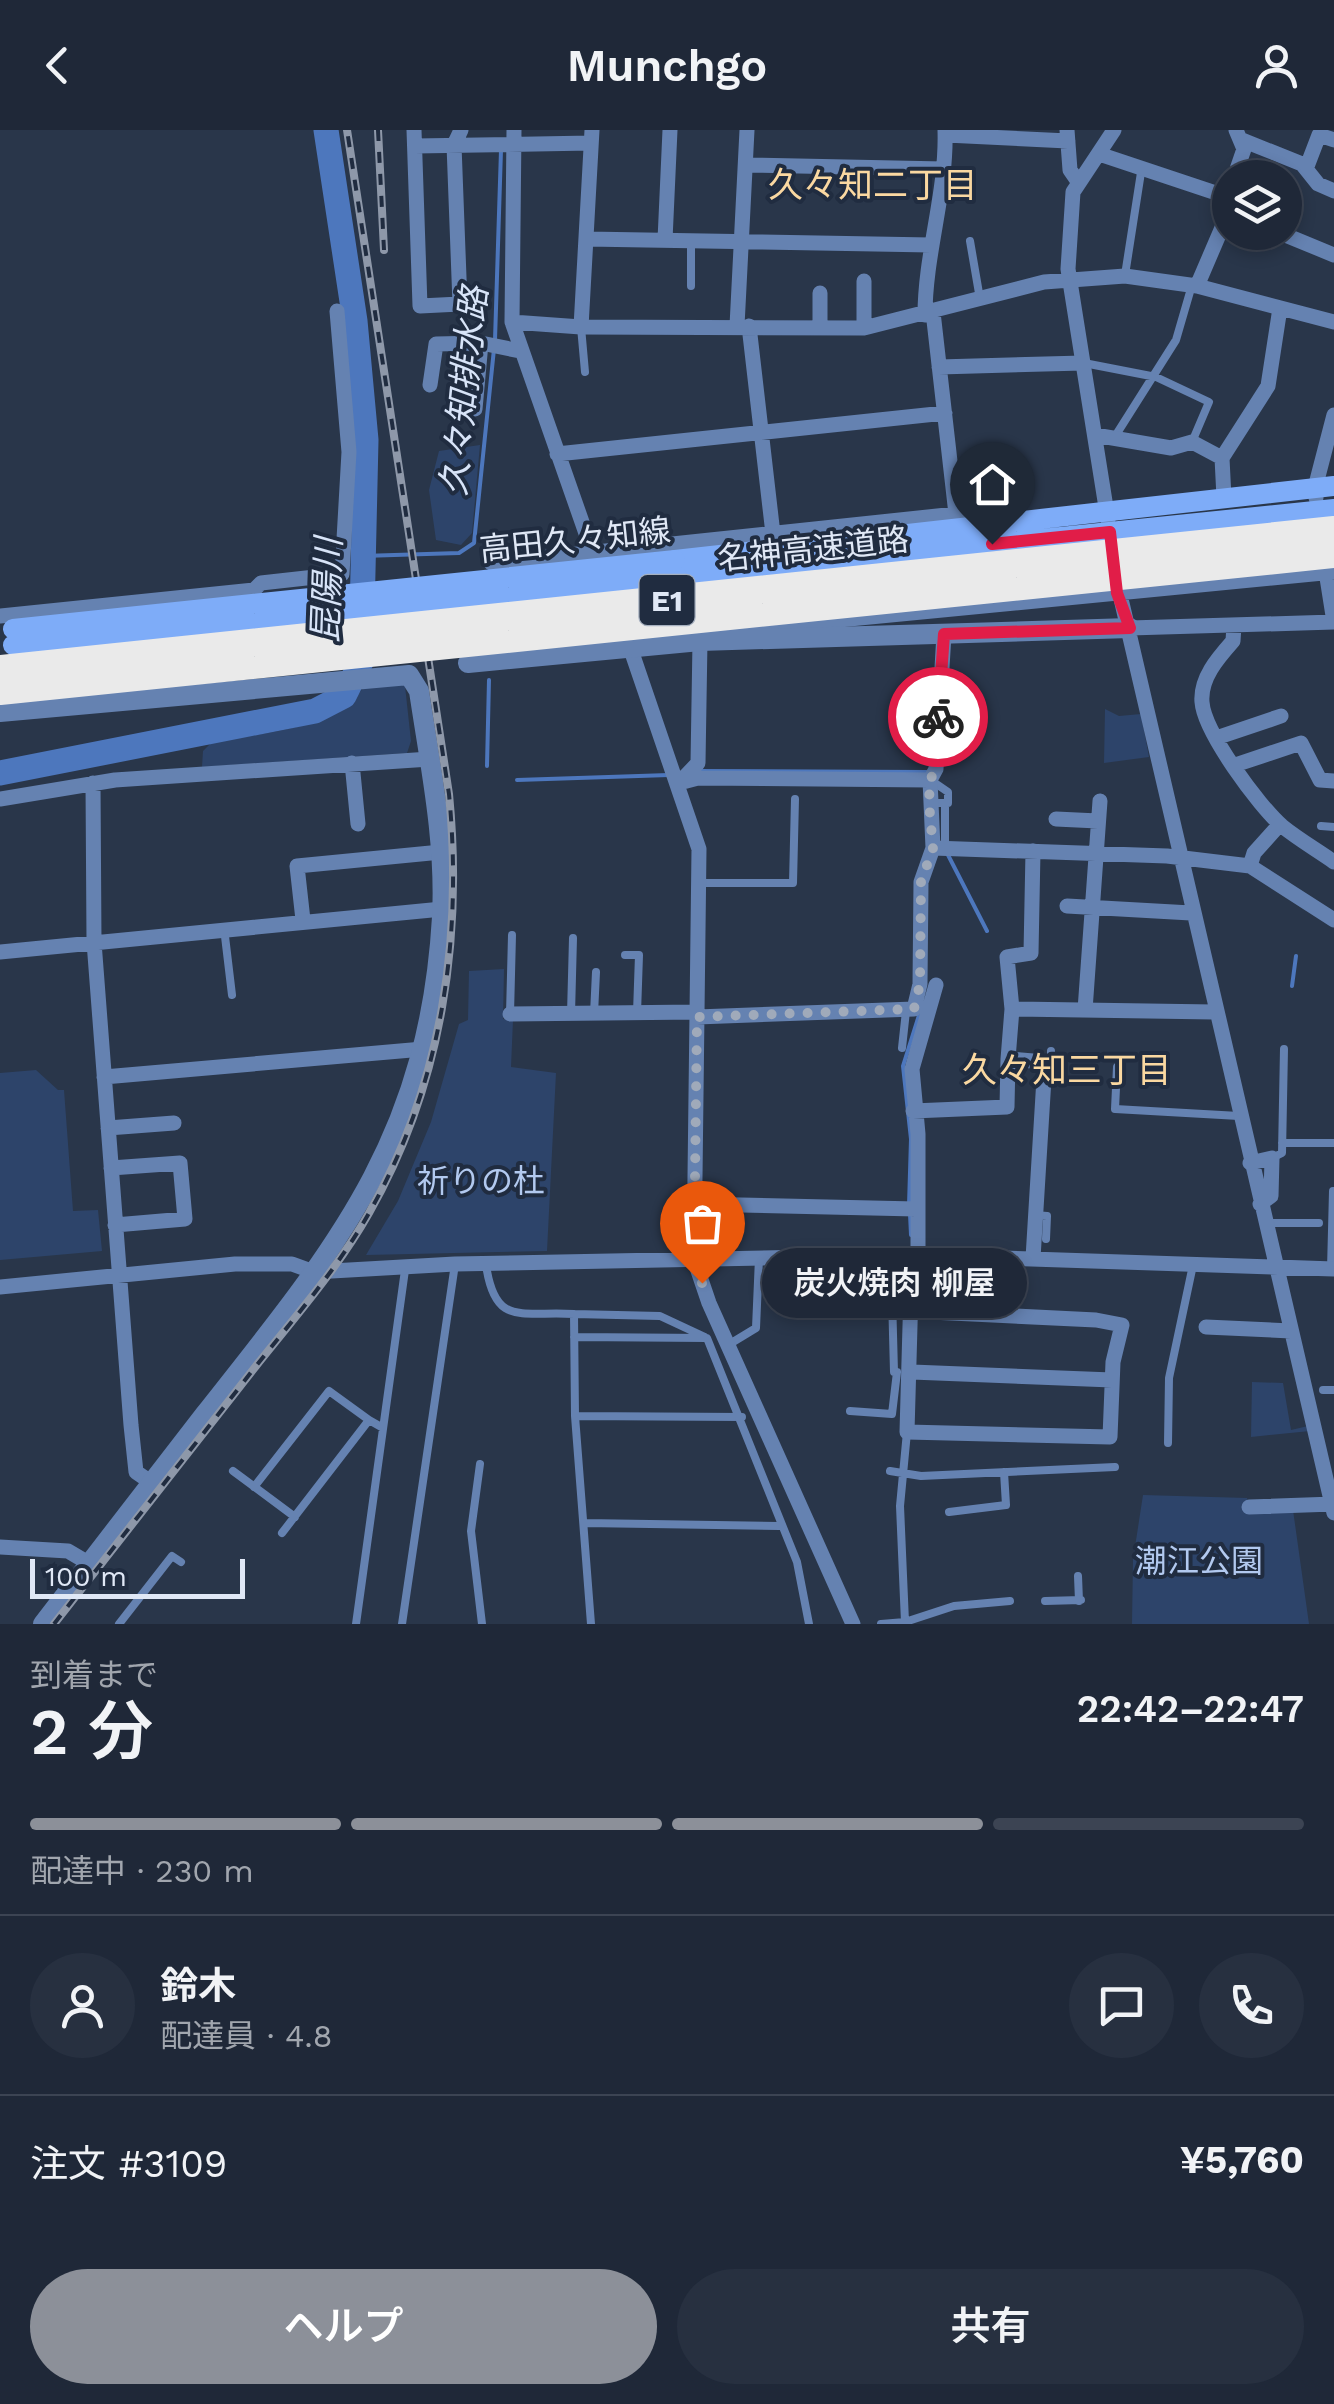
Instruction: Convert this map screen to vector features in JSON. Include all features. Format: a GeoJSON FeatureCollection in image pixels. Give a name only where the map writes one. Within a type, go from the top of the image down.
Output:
{"type":"FeatureCollection","features":[{"type":"Feature","properties":{"kind":"highway","name":"名神高速道路"},"geometry":{"type":"LineString","coordinates":[[4,639],[1329,516]]}},
{"type":"Feature","properties":{"kind":"highway","name":"名神高速道路"},"geometry":{"type":"LineString","coordinates":[[0,691],[1331,566]]}},
{"type":"Feature","properties":{"kind":"main road","name":"高田久々知線"},"geometry":{"type":"LineString","coordinates":[[676,568],[1106,510],[1324,487]]}},
{"type":"Feature","properties":{"kind":"main road","name":"高田久々知線"},"geometry":{"type":"LineString","coordinates":[[4,639],[676,568],[1329,516]]}},
{"type":"Feature","properties":{"kind":"street"},"geometry":{"type":"LineString","coordinates":[[664,240],[670,130]]}},
{"type":"Feature","properties":{"kind":"street"},"geometry":{"type":"LineString","coordinates":[[747,130],[741,242],[744,326],[773,534]]}},
{"type":"Feature","properties":{"kind":"street"},"geometry":{"type":"LineString","coordinates":[[1114,130],[1072,197],[1069,277],[1117,593],[1130,628],[1190,913],[1291,1331],[1321,1391],[1334,1507],[1249,1507]]}},
{"type":"Feature","properties":{"kind":"street"},"geometry":{"type":"LineString","coordinates":[[956,514],[929,314],[931,245],[944,170],[945,132],[1068,136],[1070,170],[1079,183]]}},
{"type":"Feature","properties":{"kind":"street"},"geometry":{"type":"LineString","coordinates":[[1239,135],[1298,162],[1318,184],[1334,192]]}},
{"type":"Feature","properties":{"kind":"street"},"geometry":{"type":"LineString","coordinates":[[1239,135],[1244,148],[1240,160]]}},
{"type":"Feature","properties":{"kind":"street"},"geometry":{"type":"LineString","coordinates":[[1306,170],[1319,135],[1334,140]]}},
{"type":"Feature","properties":{"kind":"street"},"geometry":{"type":"LineString","coordinates":[[458,138],[460,304],[420,306],[414,138],[592,136],[581,328]]}},
{"type":"Feature","properties":{"kind":"street"},"geometry":{"type":"LineString","coordinates":[[507,139],[512,349],[557,454],[594,552],[622,648],[679,783],[696,835],[694,1259],[853,1624]]}},
{"type":"Feature","properties":{"kind":"street"},"geometry":{"type":"LineString","coordinates":[[1099,154],[1212,193]]}},
{"type":"Feature","properties":{"kind":"street"},"geometry":{"type":"LineString","coordinates":[[746,166],[944,170]]}},
{"type":"Feature","properties":{"kind":"street"},"geometry":{"type":"LineString","coordinates":[[588,239],[931,245]]}},
{"type":"Feature","properties":{"kind":"street"},"geometry":{"type":"LineString","coordinates":[[1302,241],[1334,254]]}},
{"type":"Feature","properties":{"kind":"street"},"geometry":{"type":"LineString","coordinates":[[1194,285],[1212,242]]}},
{"type":"Feature","properties":{"kind":"street"},"geometry":{"type":"LineString","coordinates":[[512,322],[581,328],[864,328],[1069,277],[1125,276],[1194,285],[1334,322]]}},
{"type":"Feature","properties":{"kind":"street"},"geometry":{"type":"LineString","coordinates":[[864,280],[864,328]]}},
{"type":"Feature","properties":{"kind":"street"},"geometry":{"type":"LineString","coordinates":[[820,293],[820,327]]}},
{"type":"Feature","properties":{"kind":"street"},"geometry":{"type":"LineString","coordinates":[[1224,498],[1222,458],[1268,386],[1280,308]]}},
{"type":"Feature","properties":{"kind":"street"},"geometry":{"type":"LineString","coordinates":[[4,639],[65,609],[254,590],[261,583],[342,574],[349,452],[337,311]]}},
{"type":"Feature","properties":{"kind":"street"},"geometry":{"type":"LineString","coordinates":[[430,385],[436,344],[483,343],[512,349]]}},
{"type":"Feature","properties":{"kind":"street"},"geometry":{"type":"LineString","coordinates":[[474,409],[483,343]]}},
{"type":"Feature","properties":{"kind":"street"},"geometry":{"type":"LineString","coordinates":[[939,367],[1084,363]]}},
{"type":"Feature","properties":{"kind":"street"},"geometry":{"type":"LineString","coordinates":[[557,454],[945,412]]}},
{"type":"Feature","properties":{"kind":"street"},"geometry":{"type":"LineString","coordinates":[[468,663],[700,642],[1334,622],[1324,487],[1334,415]]}},
{"type":"Feature","properties":{"kind":"street"},"geometry":{"type":"LineString","coordinates":[[1095,435],[1171,448],[1192,442],[1222,458]]}},
{"type":"Feature","properties":{"kind":"street"},"geometry":{"type":"LineString","coordinates":[[491,562],[956,514],[1041,520]]}},
{"type":"Feature","properties":{"kind":"street"},"geometry":{"type":"LineString","coordinates":[[656,646],[698,634],[1117,593],[1331,566]]}},
{"type":"Feature","properties":{"kind":"street"},"geometry":{"type":"LineString","coordinates":[[321,578],[336,679]]}},
{"type":"Feature","properties":{"kind":"street"},"geometry":{"type":"LineString","coordinates":[[65,609],[79,704]]}},
{"type":"Feature","properties":{"kind":"street"},"geometry":{"type":"LineString","coordinates":[[1234,625],[1233,642],[1218,656],[1203,688],[1204,713],[1216,738],[1280,824],[1334,862]]}},
{"type":"Feature","properties":{"kind":"street"},"geometry":{"type":"LineString","coordinates":[[910,1312],[1096,1320],[1122,1326],[1112,1380],[1110,1437],[907,1432],[912,1372],[910,1312],[915,1255],[911,1208],[918,1134],[909,1051],[925,963],[924,898],[939,848],[938,803],[930,780],[936,769],[944,634]]}},
{"type":"Feature","properties":{"kind":"street"},"geometry":{"type":"LineString","coordinates":[[679,783],[698,763],[700,642]]}},
{"type":"Feature","properties":{"kind":"street"},"geometry":{"type":"LineString","coordinates":[[0,712],[402,673],[414,678],[430,759],[440,852],[442,908],[423,1049],[383,1163],[358,1210],[314,1272],[43,1624]]}},
{"type":"Feature","properties":{"kind":"street"},"geometry":{"type":"LineString","coordinates":[[1216,738],[1281,716]]}},
{"type":"Feature","properties":{"kind":"street"},"geometry":{"type":"LineString","coordinates":[[1235,765],[1301,743],[1320,780],[1334,781]]}},
{"type":"Feature","properties":{"kind":"street"},"geometry":{"type":"LineString","coordinates":[[0,799],[93,783],[430,759]]}},
{"type":"Feature","properties":{"kind":"street"},"geometry":{"type":"LineString","coordinates":[[352,763],[358,824]]}},
{"type":"Feature","properties":{"kind":"street"},"geometry":{"type":"LineString","coordinates":[[679,783],[698,778],[930,780]]}},
{"type":"Feature","properties":{"kind":"street"},"geometry":{"type":"LineString","coordinates":[[93,783],[94,942],[136,1472],[152,1483]]}},
{"type":"Feature","properties":{"kind":"street"},"geometry":{"type":"LineString","coordinates":[[1086,1010],[1100,801]]}},
{"type":"Feature","properties":{"kind":"street"},"geometry":{"type":"LineString","coordinates":[[1056,820],[1098,821]]}},
{"type":"Feature","properties":{"kind":"street"},"geometry":{"type":"LineString","coordinates":[[1250,866],[1254,853],[1280,824]]}},
{"type":"Feature","properties":{"kind":"street"},"geometry":{"type":"LineString","coordinates":[[939,848],[1096,852],[1250,866],[1334,920]]}},
{"type":"Feature","properties":{"kind":"street"},"geometry":{"type":"LineString","coordinates":[[913,1110],[1007,1108],[1012,1008],[1007,957],[1031,953],[1033,851]]}},
{"type":"Feature","properties":{"kind":"street"},"geometry":{"type":"LineString","coordinates":[[303,920],[297,866],[440,852]]}},
{"type":"Feature","properties":{"kind":"street"},"geometry":{"type":"LineString","coordinates":[[1067,906],[1190,913]]}},
{"type":"Feature","properties":{"kind":"street"},"geometry":{"type":"LineString","coordinates":[[0,952],[442,908]]}},
{"type":"Feature","properties":{"kind":"street"},"geometry":{"type":"LineString","coordinates":[[917,1010],[936,985]]}},
{"type":"Feature","properties":{"kind":"street"},"geometry":{"type":"LineString","coordinates":[[1012,1008],[1214,1012]]}},
{"type":"Feature","properties":{"kind":"street"},"geometry":{"type":"LineString","coordinates":[[510,1014],[917,1010]]}},
{"type":"Feature","properties":{"kind":"street"},"geometry":{"type":"LineString","coordinates":[[104,1076],[423,1049]]}},
{"type":"Feature","properties":{"kind":"street"},"geometry":{"type":"LineString","coordinates":[[1008,1059],[1052,1059],[1033,1258]]}},
{"type":"Feature","properties":{"kind":"street"},"geometry":{"type":"LineString","coordinates":[[108,1128],[174,1123]]}},
{"type":"Feature","properties":{"kind":"street"},"geometry":{"type":"LineString","coordinates":[[1250,1163],[1272,1158],[1271,1196],[1260,1204]]}},
{"type":"Feature","properties":{"kind":"street"},"geometry":{"type":"LineString","coordinates":[[111,1168],[180,1163],[185,1220],[116,1225]]}},
{"type":"Feature","properties":{"kind":"street"},"geometry":{"type":"LineString","coordinates":[[694,1204],[911,1208]]}},
{"type":"Feature","properties":{"kind":"street"},"geometry":{"type":"LineString","coordinates":[[0,1287],[234,1264],[292,1264],[314,1272],[405,1270],[455,1264],[915,1255],[1332,1269]]}},
{"type":"Feature","properties":{"kind":"street"},"geometry":{"type":"LineString","coordinates":[[1206,1328],[1291,1331]]}},
{"type":"Feature","properties":{"kind":"street"},"geometry":{"type":"LineString","coordinates":[[912,1372],[1112,1380]]}},
{"type":"Feature","properties":{"kind":"street"},"geometry":{"type":"LineString","coordinates":[[0,1547],[68,1551],[90,1564]]}},
{"type":"Feature","properties":{"kind":"lane"},"geometry":{"type":"LineString","coordinates":[[1125,276],[1142,166]]}},
{"type":"Feature","properties":{"kind":"lane"},"geometry":{"type":"LineString","coordinates":[[691,241],[691,286]]}},
{"type":"Feature","properties":{"kind":"lane"},"geometry":{"type":"LineString","coordinates":[[970,242],[980,299]]}},
{"type":"Feature","properties":{"kind":"lane"},"geometry":{"type":"LineString","coordinates":[[1114,438],[1156,378],[1176,340],[1194,285]]}},
{"type":"Feature","properties":{"kind":"lane"},"geometry":{"type":"LineString","coordinates":[[581,328],[585,372]]}},
{"type":"Feature","properties":{"kind":"lane"},"geometry":{"type":"LineString","coordinates":[[1084,363],[1156,378],[1209,402],[1192,442]]}},
{"type":"Feature","properties":{"kind":"lane"},"geometry":{"type":"LineString","coordinates":[[930,780],[948,792],[938,803]]}},
{"type":"Feature","properties":{"kind":"lane"},"geometry":{"type":"LineString","coordinates":[[698,883],[793,883],[795,799]]}},
{"type":"Feature","properties":{"kind":"lane"},"geometry":{"type":"LineString","coordinates":[[1322,826],[1334,827]]}},
{"type":"Feature","properties":{"kind":"lane"},"geometry":{"type":"LineString","coordinates":[[224,928],[232,995]]}},
{"type":"Feature","properties":{"kind":"lane"},"geometry":{"type":"LineString","coordinates":[[510,1014],[512,936]]}},
{"type":"Feature","properties":{"kind":"lane"},"geometry":{"type":"LineString","coordinates":[[571,1014],[573,938]]}},
{"type":"Feature","properties":{"kind":"lane"},"geometry":{"type":"LineString","coordinates":[[626,955],[639,955],[637,1013]]}},
{"type":"Feature","properties":{"kind":"lane"},"geometry":{"type":"LineString","coordinates":[[594,1014],[596,972]]}},
{"type":"Feature","properties":{"kind":"lane"},"geometry":{"type":"LineString","coordinates":[[909,1051],[917,1010]]}},
{"type":"Feature","properties":{"kind":"lane"},"geometry":{"type":"LineString","coordinates":[[1272,1158],[1282,1154],[1284,1049]]}},
{"type":"Feature","properties":{"kind":"lane"},"geometry":{"type":"LineString","coordinates":[[1118,1067],[1115,1109],[1239,1116]]}},
{"type":"Feature","properties":{"kind":"lane"},"geometry":{"type":"LineString","coordinates":[[1282,1143],[1334,1143]]}},
{"type":"Feature","properties":{"kind":"lane"},"geometry":{"type":"LineString","coordinates":[[1332,1269],[1333,1191]]}},
{"type":"Feature","properties":{"kind":"lane"},"geometry":{"type":"LineString","coordinates":[[1036,1215],[1047,1216],[1046,1239]]}},
{"type":"Feature","properties":{"kind":"lane"},"geometry":{"type":"LineString","coordinates":[[1264,1223],[1320,1223]]}},
{"type":"Feature","properties":{"kind":"lane"},"geometry":{"type":"LineString","coordinates":[[850,1411],[892,1414],[892,1296],[883,1287],[870,1286],[870,1256]]}},
{"type":"Feature","properties":{"kind":"lane"},"geometry":{"type":"LineString","coordinates":[[728,1344],[756,1328],[759,1258]]}},
{"type":"Feature","properties":{"kind":"lane"},"geometry":{"type":"LineString","coordinates":[[402,1624],[455,1264]]}},
{"type":"Feature","properties":{"kind":"lane"},"geometry":{"type":"LineString","coordinates":[[486,1264],[490,1296],[506,1310],[660,1316],[706,1338],[742,1417],[779,1526],[797,1562],[809,1624]]}},
{"type":"Feature","properties":{"kind":"lane"},"geometry":{"type":"LineString","coordinates":[[1168,1443],[1169,1378],[1193,1264]]}},
{"type":"Feature","properties":{"kind":"lane"},"geometry":{"type":"LineString","coordinates":[[356,1624],[405,1270]]}},
{"type":"Feature","properties":{"kind":"lane"},"geometry":{"type":"LineString","coordinates":[[574,1314],[576,1416],[591,1624]]}},
{"type":"Feature","properties":{"kind":"lane"},"geometry":{"type":"LineString","coordinates":[[574,1338],[706,1338]]}},
{"type":"Feature","properties":{"kind":"lane"},"geometry":{"type":"LineString","coordinates":[[894,1372],[912,1372]]}},
{"type":"Feature","properties":{"kind":"lane"},"geometry":{"type":"LineString","coordinates":[[254,1487],[329,1391],[383,1428]]}},
{"type":"Feature","properties":{"kind":"lane"},"geometry":{"type":"LineString","coordinates":[[576,1416],[742,1417]]}},
{"type":"Feature","properties":{"kind":"lane"},"geometry":{"type":"LineString","coordinates":[[282,1534],[369,1420]]}},
{"type":"Feature","properties":{"kind":"lane"},"geometry":{"type":"LineString","coordinates":[[905,1622],[900,1557],[907,1432]]}},
{"type":"Feature","properties":{"kind":"lane"},"geometry":{"type":"LineString","coordinates":[[480,1464],[471,1531],[482,1624]]}},
{"type":"Feature","properties":{"kind":"lane"},"geometry":{"type":"LineString","coordinates":[[890,1471],[921,1476],[1115,1466]]}},
{"type":"Feature","properties":{"kind":"lane"},"geometry":{"type":"LineString","coordinates":[[233,1471],[294,1517]]}},
{"type":"Feature","properties":{"kind":"lane"},"geometry":{"type":"LineString","coordinates":[[950,1512],[1006,1505],[1004,1472]]}},
{"type":"Feature","properties":{"kind":"lane"},"geometry":{"type":"LineString","coordinates":[[585,1523],[779,1526]]}},
{"type":"Feature","properties":{"kind":"lane"},"geometry":{"type":"LineString","coordinates":[[118,1624],[172,1556],[181,1562]]}},
{"type":"Feature","properties":{"kind":"lane"},"geometry":{"type":"LineString","coordinates":[[1045,1601],[1080,1601],[1078,1576]]}},
{"type":"Feature","properties":{"kind":"lane"},"geometry":{"type":"LineString","coordinates":[[880,1624],[905,1622],[954,1606],[1010,1602]]}},
{"type":"Feature","properties":{"kind":"green space"},"geometry":{"type":"Polygon","coordinates":[[[480,445],[472,533],[461,545],[436,540],[429,490],[439,451],[480,445]]]}},
{"type":"Feature","properties":{"kind":"green space"},"geometry":{"type":"Polygon","coordinates":[[[397,681],[405,686],[411,741],[407,753],[202,767],[203,751],[212,742],[298,727],[337,711],[368,682],[397,681]]]}},
{"type":"Feature","properties":{"kind":"green space"},"geometry":{"type":"Polygon","coordinates":[[[1105,709],[1119,716],[1141,714],[1149,757],[1104,763],[1105,709]]]}},
{"type":"Feature","properties":{"kind":"green space","name":"祈りの杜"},"geometry":{"type":"Polygon","coordinates":[[[504,969],[503,1019],[513,1020],[511,1067],[556,1073],[547,1251],[366,1255],[398,1201],[431,1122],[459,1024],[468,1020],[469,971],[504,969]]]}},
{"type":"Feature","properties":{"kind":"green space"},"geometry":{"type":"Polygon","coordinates":[[[36,1070],[58,1090],[64,1090],[73,1211],[98,1210],[102,1251],[0,1260],[0,1073],[36,1070]]]}},
{"type":"Feature","properties":{"kind":"green space"},"geometry":{"type":"Polygon","coordinates":[[[1252,1382],[1283,1383],[1291,1430],[1308,1426],[1310,1431],[1251,1437],[1252,1382]]]}},
{"type":"Feature","properties":{"kind":"green space","name":"潮江公園"},"geometry":{"type":"Polygon","coordinates":[[[1143,1495],[1247,1498],[1251,1511],[1293,1510],[1309,1624],[1132,1624],[1133,1560],[1143,1495]]]}},
{"type":"Feature","properties":{"kind":"waterway","name":"昆陽川"},"geometry":{"type":"LineString","coordinates":[[326,130],[355,321],[366,440],[362,615]]}},
{"type":"Feature","properties":{"kind":"waterway","name":"久々知排水路"},"geometry":{"type":"LineString","coordinates":[[495,340],[501,150]]}},
{"type":"Feature","properties":{"kind":"waterway","name":"久々知排水路"},"geometry":{"type":"LineString","coordinates":[[362,556],[459,553],[474,543],[494,349]]}},
{"type":"Feature","properties":{"kind":"waterway","name":"昆陽川"},"geometry":{"type":"LineString","coordinates":[[0,773],[315,711],[344,696],[362,660]]}},
{"type":"Feature","properties":{"kind":"waterway"},"geometry":{"type":"LineString","coordinates":[[487,766],[489,680]]}},
{"type":"Feature","properties":{"kind":"waterway"},"geometry":{"type":"LineString","coordinates":[[697,771],[928,772]]}},
{"type":"Feature","properties":{"kind":"waterway"},"geometry":{"type":"LineString","coordinates":[[517,780],[669,775]]}},
{"type":"Feature","properties":{"kind":"waterway"},"geometry":{"type":"LineString","coordinates":[[947,853],[987,931]]}},
{"type":"Feature","properties":{"kind":"waterway"},"geometry":{"type":"LineString","coordinates":[[1292,986],[1296,956]]}},
{"type":"Feature","properties":{"kind":"waterway"},"geometry":{"type":"LineString","coordinates":[[909,1205],[911,1139],[903,1066],[920,1012]]}},
{"type":"Feature","properties":{"kind":"waterway"},"geometry":{"type":"LineString","coordinates":[[910,1214],[911,1235]]}},
{"type":"Feature","properties":{"kind":"railway"},"geometry":{"type":"LineString","coordinates":[[54,1624],[316,1292],[357,1233],[394,1164],[414,1114],[442,1010],[453,903],[449,794],[347,130]]}},
{"type":"Feature","properties":{"kind":"railway"},"geometry":{"type":"LineString","coordinates":[[378,130],[384,250]]}},
{"type":"Feature","properties":{"kind":"way so far"},"geometry":{"type":"LineString","coordinates":[[702,1283],[694,1259],[697,1017],[914,1009],[920,984],[921,882],[933,848],[929,803],[930,780],[936,769],[938,717]]}},
{"type":"Feature","properties":{"kind":"place","name":"炭火焼肉 柳屋"},"geometry":{"type":"Point","coordinates":[702,1283]}},
{"type":"Feature","properties":{"kind":"district","name":"久々知二丁目"},"geometry":{"type":"Point","coordinates":[873,185]}},
{"type":"Feature","properties":{"kind":"district","name":"久々知三丁目"},"geometry":{"type":"Point","coordinates":[1067,1070]}},
{"type":"Feature","properties":{"kind":"route"},"geometry":{"type":"LineString","coordinates":[[938,717],[944,634],[1130,628],[1117,593],[1110,532],[992,544]]}}]}
